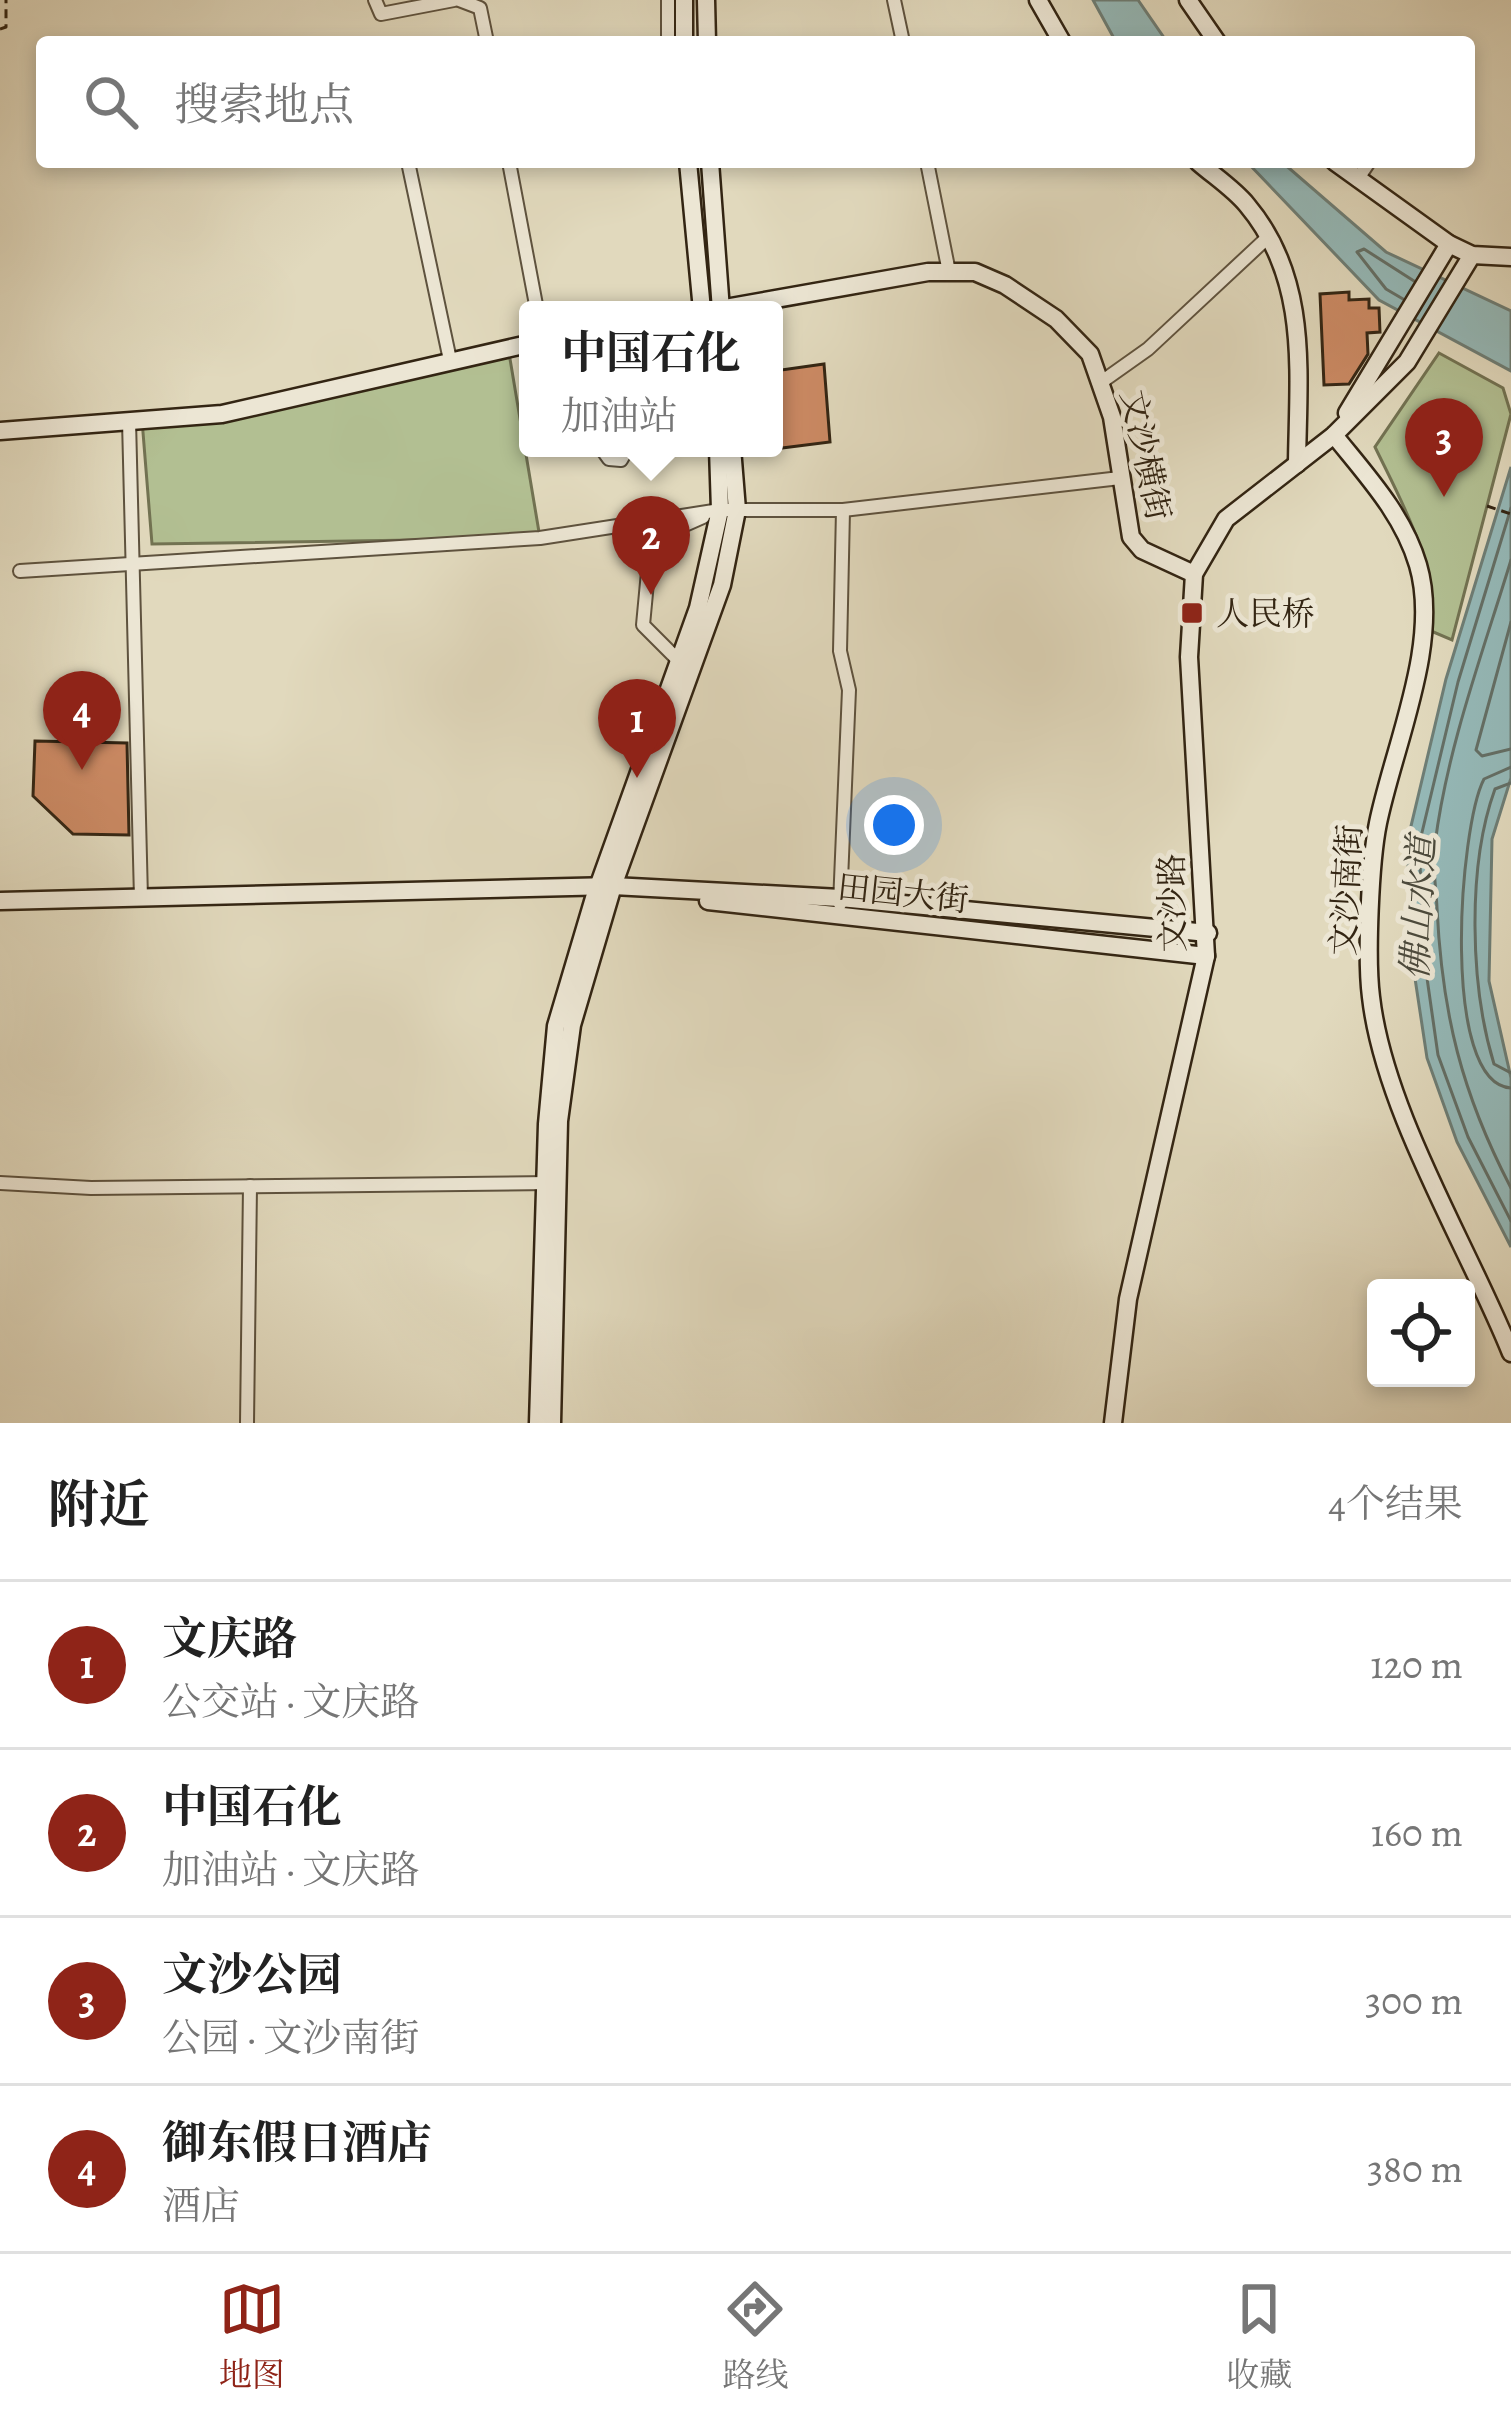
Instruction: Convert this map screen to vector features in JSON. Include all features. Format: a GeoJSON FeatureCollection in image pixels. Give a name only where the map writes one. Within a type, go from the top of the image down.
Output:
{"type":"FeatureCollection","features":[{"type":"Feature","properties":{"kind":"street"},"geometry":{"type":"LineString","coordinates":[[375,0],[381,14],[456,0],[480,8],[486,36]]}},
{"type":"Feature","properties":{"kind":"street"},"geometry":{"type":"LineString","coordinates":[[668,0],[668,36]]}},
{"type":"Feature","properties":{"kind":"street"},"geometry":{"type":"LineString","coordinates":[[684,0],[684,36]]}},
{"type":"Feature","properties":{"kind":"street"},"geometry":{"type":"LineString","coordinates":[[706,0],[706,36]]}},
{"type":"Feature","properties":{"kind":"street"},"geometry":{"type":"LineString","coordinates":[[894,0],[902,36]]}},
{"type":"Feature","properties":{"kind":"street"},"geometry":{"type":"LineString","coordinates":[[1038,0],[1058,36]]}},
{"type":"Feature","properties":{"kind":"street"},"geometry":{"type":"LineString","coordinates":[[1188,0],[1213,36]]}},
{"type":"Feature","properties":{"kind":"street"},"geometry":{"type":"LineString","coordinates":[[409,168],[450,360]]}},
{"type":"Feature","properties":{"kind":"street"},"geometry":{"type":"LineString","coordinates":[[510,168],[535,301]]}},
{"type":"Feature","properties":{"kind":"street"},"geometry":{"type":"LineString","coordinates":[[689,168],[701,301]]}},
{"type":"Feature","properties":{"kind":"street"},"geometry":{"type":"LineString","coordinates":[[710,168],[718,301]]}},
{"type":"Feature","properties":{"kind":"street"},"geometry":{"type":"LineString","coordinates":[[928,168],[949,272]]}},
{"type":"Feature","properties":{"kind":"street"},"geometry":{"type":"LineString","coordinates":[[1205,168],[1247,205],[1267,238],[1299,316],[1297,464]]}},
{"type":"Feature","properties":{"kind":"street"},"geometry":{"type":"LineString","coordinates":[[1342,168],[1448,244],[1472,255],[1511,257]]}},
{"type":"Feature","properties":{"kind":"street"},"geometry":{"type":"LineString","coordinates":[[1357,180],[1366,168]]}},
{"type":"Feature","properties":{"kind":"street"},"geometry":{"type":"LineString","coordinates":[[1100,382],[1148,349],[1267,238]]}},
{"type":"Feature","properties":{"kind":"street","name":"文沙路"},"geometry":{"type":"LineString","coordinates":[[1334,435],[1448,244]]}},
{"type":"Feature","properties":{"kind":"street","name":"文沙路"},"geometry":{"type":"LineString","coordinates":[[1113,1423],[1128,1299],[1206,956],[1190,656],[1194,574],[1226,520],[1334,435],[1407,362],[1472,255]]}},
{"type":"Feature","properties":{"kind":"street","name":"文沙横街"},"geometry":{"type":"LineString","coordinates":[[773,301],[949,272],[975,272],[1005,285],[1056,319],[1090,354],[1112,417],[1131,537],[1142,550],[1194,574]]}},
{"type":"Feature","properties":{"kind":"street"},"geometry":{"type":"LineString","coordinates":[[0,430],[222,414],[519,346]]}},
{"type":"Feature","properties":{"kind":"street"},"geometry":{"type":"LineString","coordinates":[[129,421],[141,898]]}},
{"type":"Feature","properties":{"kind":"street","name":"文沙南街"},"geometry":{"type":"LineString","coordinates":[[1334,435],[1391,506],[1418,564],[1426,614],[1376,830],[1371,996],[1409,1130],[1475,1263],[1511,1353]]}},
{"type":"Feature","properties":{"kind":"street"},"geometry":{"type":"LineString","coordinates":[[606,891],[729,510],[720,457]]}},
{"type":"Feature","properties":{"kind":"street"},"geometry":{"type":"LineString","coordinates":[[538,1423],[556,1026],[722,585],[732,457]]}},
{"type":"Feature","properties":{"kind":"street"},"geometry":{"type":"LineString","coordinates":[[20,571],[541,538],[729,510],[842,510],[1120,478]]}},
{"type":"Feature","properties":{"kind":"street"},"geometry":{"type":"LineString","coordinates":[[679,661],[643,626],[651,540],[729,510]]}},
{"type":"Feature","properties":{"kind":"street"},"geometry":{"type":"LineString","coordinates":[[840,907],[849,689],[840,651],[842,510]]}},
{"type":"Feature","properties":{"kind":"street","name":"田园大街"},"geometry":{"type":"LineString","coordinates":[[0,901],[606,891],[1208,933]]}},
{"type":"Feature","properties":{"kind":"street","name":"田园大街"},"geometry":{"type":"LineString","coordinates":[[840,907],[1206,956]]}},
{"type":"Feature","properties":{"kind":"street"},"geometry":{"type":"LineString","coordinates":[[0,1184],[551,1183]]}},
{"type":"Feature","properties":{"kind":"street"},"geometry":{"type":"LineString","coordinates":[[551,1183],[552,1423]]}},
{"type":"Feature","properties":{"kind":"street"},"geometry":{"type":"LineString","coordinates":[[247,1423],[250,1186]]}},
{"type":"Feature","properties":{"kind":"path"},"geometry":{"type":"LineString","coordinates":[[0,29],[6,27],[6,0]]}},
{"type":"Feature","properties":{"kind":"path"},"geometry":{"type":"LineString","coordinates":[[1487,506],[1511,514]]}},
{"type":"Feature","properties":{"kind":"green space"},"geometry":{"type":"Polygon","coordinates":[[[508,347],[519,413],[519,457],[526,457],[540,538],[152,544],[142,420],[222,414],[508,347]]]}},
{"type":"Feature","properties":{"kind":"green space"},"geometry":{"type":"Polygon","coordinates":[[[1439,353],[1503,388],[1511,414],[1452,640],[1431,631],[1430,583],[1424,559],[1375,447],[1439,353]]]}},
{"type":"Feature","properties":{"kind":"water"},"geometry":{"type":"Polygon","coordinates":[[[1093,0],[1138,0],[1163,36],[1113,36],[1093,0]]]}},
{"type":"Feature","properties":{"kind":"water"},"geometry":{"type":"Polygon","coordinates":[[[1253,168],[1289,168],[1386,252],[1511,311],[1511,371],[1379,300],[1253,168]]]}},
{"type":"Feature","properties":{"kind":"water","name":"佛山水道"},"geometry":{"type":"Polygon","coordinates":[[[1511,467],[1511,778],[1492,839],[1489,981],[1511,1078],[1511,1247],[1457,1142],[1427,1058],[1413,965],[1407,843],[1446,679],[1511,467]]]}},
{"type":"Feature","properties":{"kind":"building"},"geometry":{"type":"Polygon","coordinates":[[[1349,292],[1349,300],[1369,299],[1369,308],[1379,308],[1380,332],[1367,333],[1368,354],[1349,384],[1324,385],[1320,294],[1349,292]]]}},
{"type":"Feature","properties":{"kind":"building"},"geometry":{"type":"Polygon","coordinates":[[[824,364],[830,442],[783,448],[783,370],[824,364]]]}},
{"type":"Feature","properties":{"kind":"building"},"geometry":{"type":"Polygon","coordinates":[[[35,741],[127,743],[129,835],[73,834],[33,796],[35,741]]]}},
{"type":"Feature","properties":{"kind":"place","name":"文沙公园"},"geometry":{"type":"Point","coordinates":[1444,497]}},
{"type":"Feature","properties":{"kind":"place","name":"中国石化"},"geometry":{"type":"Point","coordinates":[651,595]}},
{"type":"Feature","properties":{"kind":"place","name":"人民桥"},"geometry":{"type":"Point","coordinates":[1192,613]}},
{"type":"Feature","properties":{"kind":"place","name":"御东假日酒店"},"geometry":{"type":"Point","coordinates":[82,770]}},
{"type":"Feature","properties":{"kind":"place","name":"文庆路"},"geometry":{"type":"Point","coordinates":[637,778]}}]}
